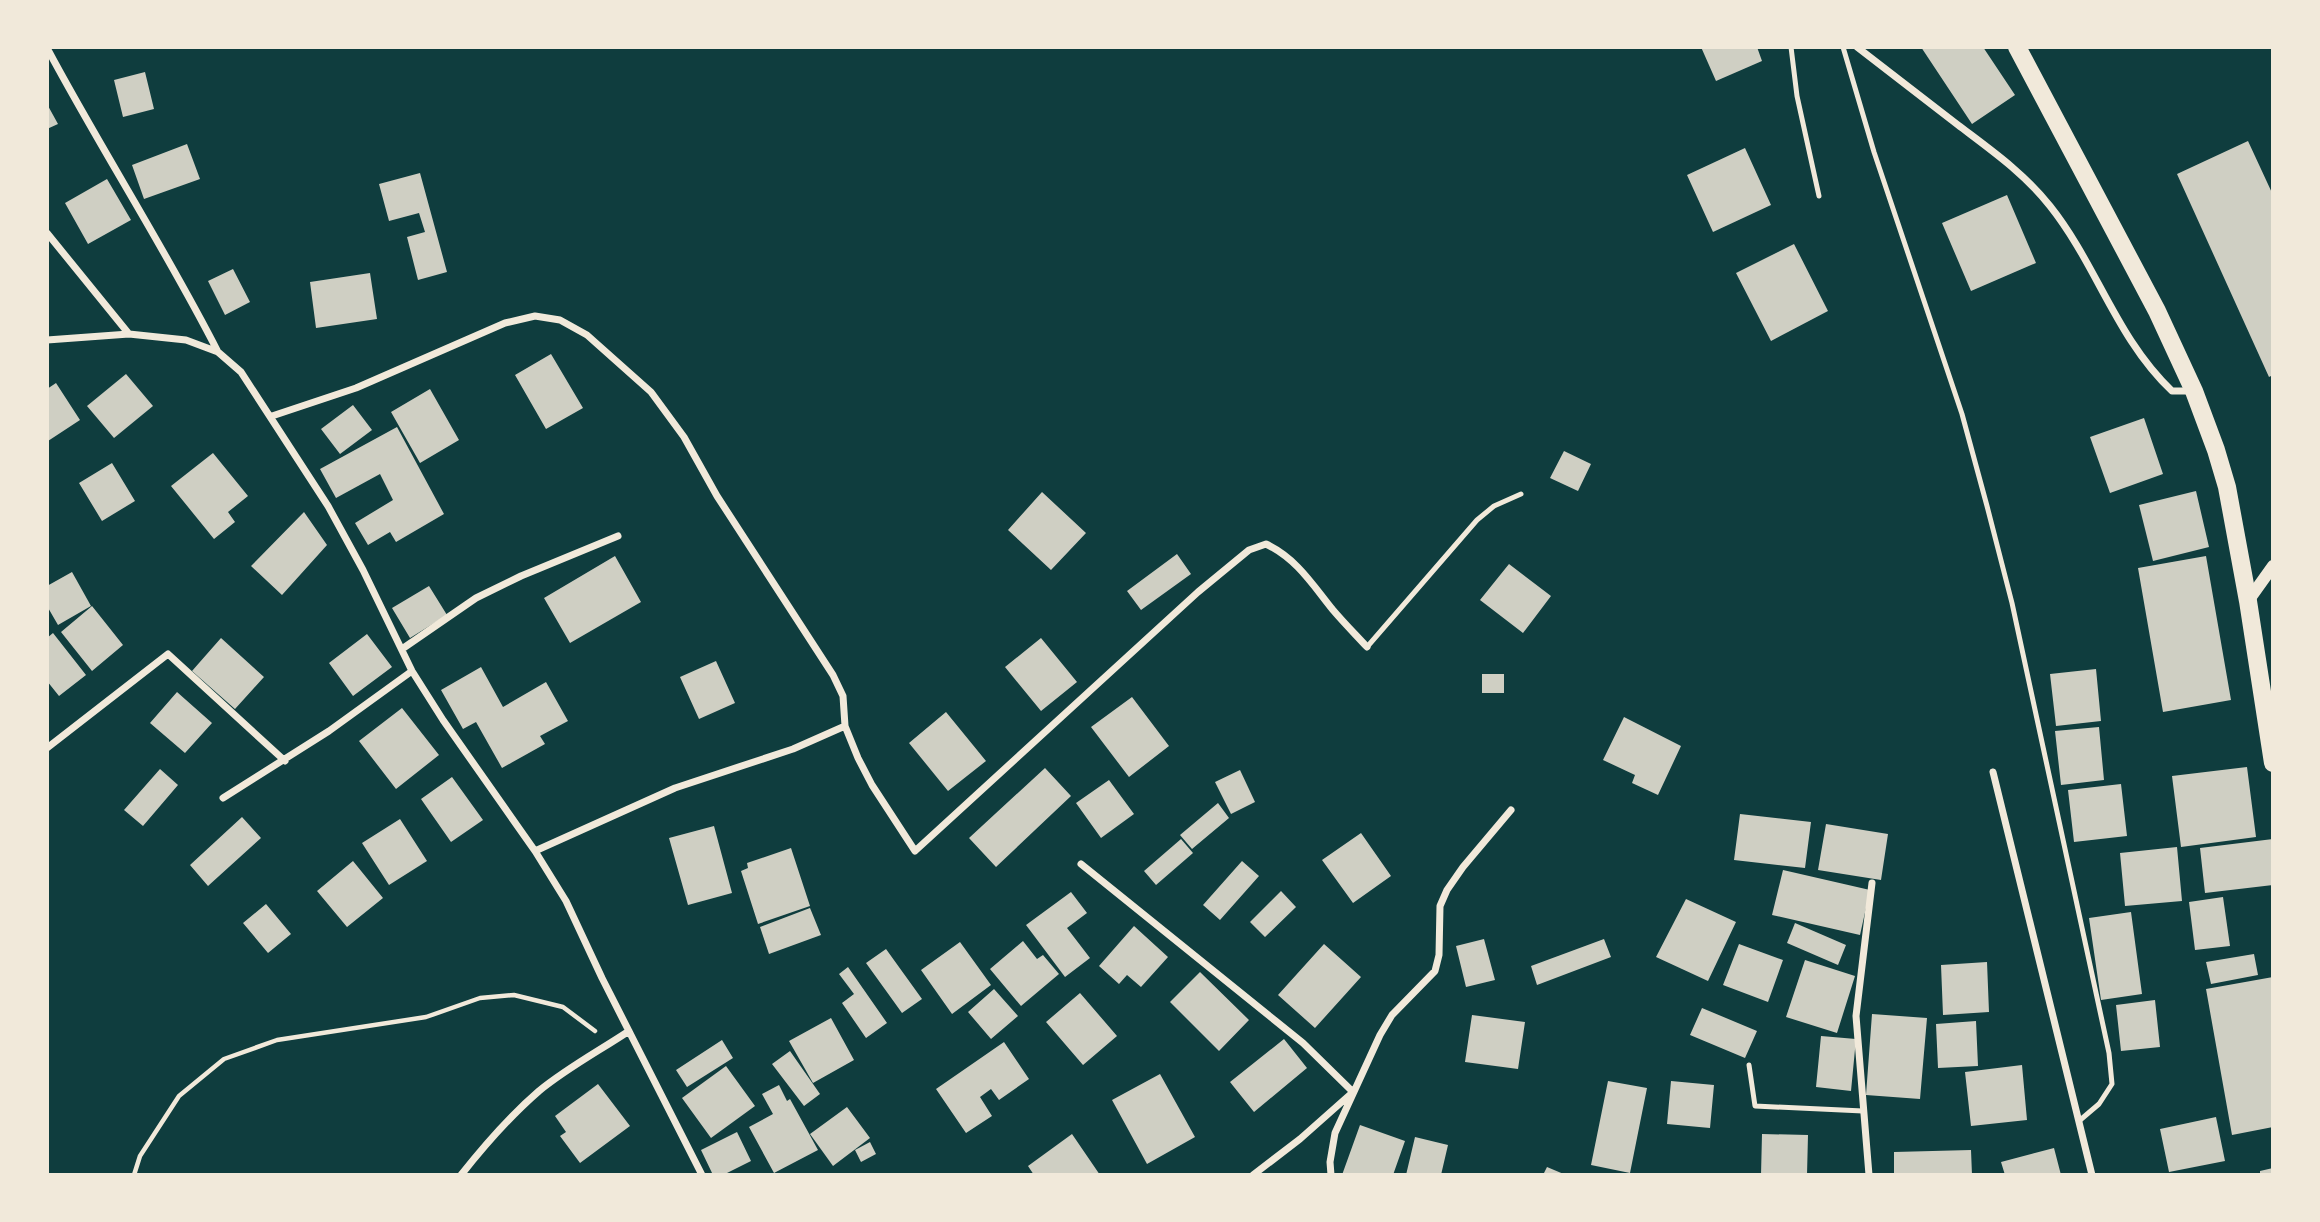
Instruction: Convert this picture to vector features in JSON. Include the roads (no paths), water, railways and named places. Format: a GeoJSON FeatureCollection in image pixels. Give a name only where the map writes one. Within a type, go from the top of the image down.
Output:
{"type":"FeatureCollection","features":[{"type":"Feature","properties":{"kind":"main road"},"geometry":{"type":"LineString","coordinates":[[2017,47],[2157,311],[2194,391],[2216,450],[2227,486],[2248,601],[2273,763]]}},
{"type":"Feature","properties":{"kind":"street"},"geometry":{"type":"LineString","coordinates":[[1857,47],[2018,171],[2051,207],[2135,350],[2153,373],[2172,391],[2194,391]]}},
{"type":"Feature","properties":{"kind":"street"},"geometry":{"type":"LineString","coordinates":[[47,48],[189,296],[218,352]]}},
{"type":"Feature","properties":{"kind":"street"},"geometry":{"type":"LineString","coordinates":[[47,233],[129,334]]}},
{"type":"Feature","properties":{"kind":"street"},"geometry":{"type":"LineString","coordinates":[[272,416],[356,388],[505,323],[535,316],[560,320],[587,335],[651,392],[684,437],[717,496],[833,675],[843,696],[845,726],[872,785],[915,850],[1198,592],[1249,550],[1266,544],[1282,551],[1300,568],[1367,647]]}},
{"type":"Feature","properties":{"kind":"street"},"geometry":{"type":"LineString","coordinates":[[47,340],[129,334],[186,340],[218,352],[242,372],[328,506],[412,671],[566,901],[702,1175]]}},
{"type":"Feature","properties":{"kind":"street"},"geometry":{"type":"LineString","coordinates":[[402,649],[476,598],[521,576],[618,536]]}},
{"type":"Feature","properties":{"kind":"street"},"geometry":{"type":"LineString","coordinates":[[2248,601],[2273,566]]}},
{"type":"Feature","properties":{"kind":"street"},"geometry":{"type":"LineString","coordinates":[[47,748],[169,654],[285,761]]}},
{"type":"Feature","properties":{"kind":"street"},"geometry":{"type":"LineString","coordinates":[[223,798],[285,761],[412,671]]}},
{"type":"Feature","properties":{"kind":"street"},"geometry":{"type":"LineString","coordinates":[[535,851],[675,788],[793,749],[845,726]]}},
{"type":"Feature","properties":{"kind":"street"},"geometry":{"type":"LineString","coordinates":[[1993,772],[2092,1175]]}},
{"type":"Feature","properties":{"kind":"street"},"geometry":{"type":"LineString","coordinates":[[1331,1175],[1330,1161],[1335,1133],[1380,1035],[1392,1015],[1435,971],[1439,956],[1440,906],[1447,890],[1511,810]]}},
{"type":"Feature","properties":{"kind":"street"},"geometry":{"type":"LineString","coordinates":[[1081,864],[1303,1043],[1353,1092]]}},
{"type":"Feature","properties":{"kind":"street"},"geometry":{"type":"LineString","coordinates":[[1869,1175],[1856,1016],[1872,883]]}},
{"type":"Feature","properties":{"kind":"street"},"geometry":{"type":"LineString","coordinates":[[461,1175],[539,1091],[629,1031]]}},
{"type":"Feature","properties":{"kind":"street"},"geometry":{"type":"LineString","coordinates":[[1254,1175],[1353,1092]]}},
{"type":"Feature","properties":{"kind":"lane"},"geometry":{"type":"LineString","coordinates":[[1791,47],[1797,96],[1819,197]]}},
{"type":"Feature","properties":{"kind":"lane"},"geometry":{"type":"LineString","coordinates":[[1843,47],[1874,152],[1962,415],[2012,603],[2029,679],[2109,1053],[2112,1084],[2099,1104],[2080,1121]]}},
{"type":"Feature","properties":{"kind":"lane"},"geometry":{"type":"LineString","coordinates":[[1367,647],[1477,520],[1494,506],[1521,494]]}},
{"type":"Feature","properties":{"kind":"lane"},"geometry":{"type":"LineString","coordinates":[[1749,1065],[1755,1106],[1863,1111]]}}]}
